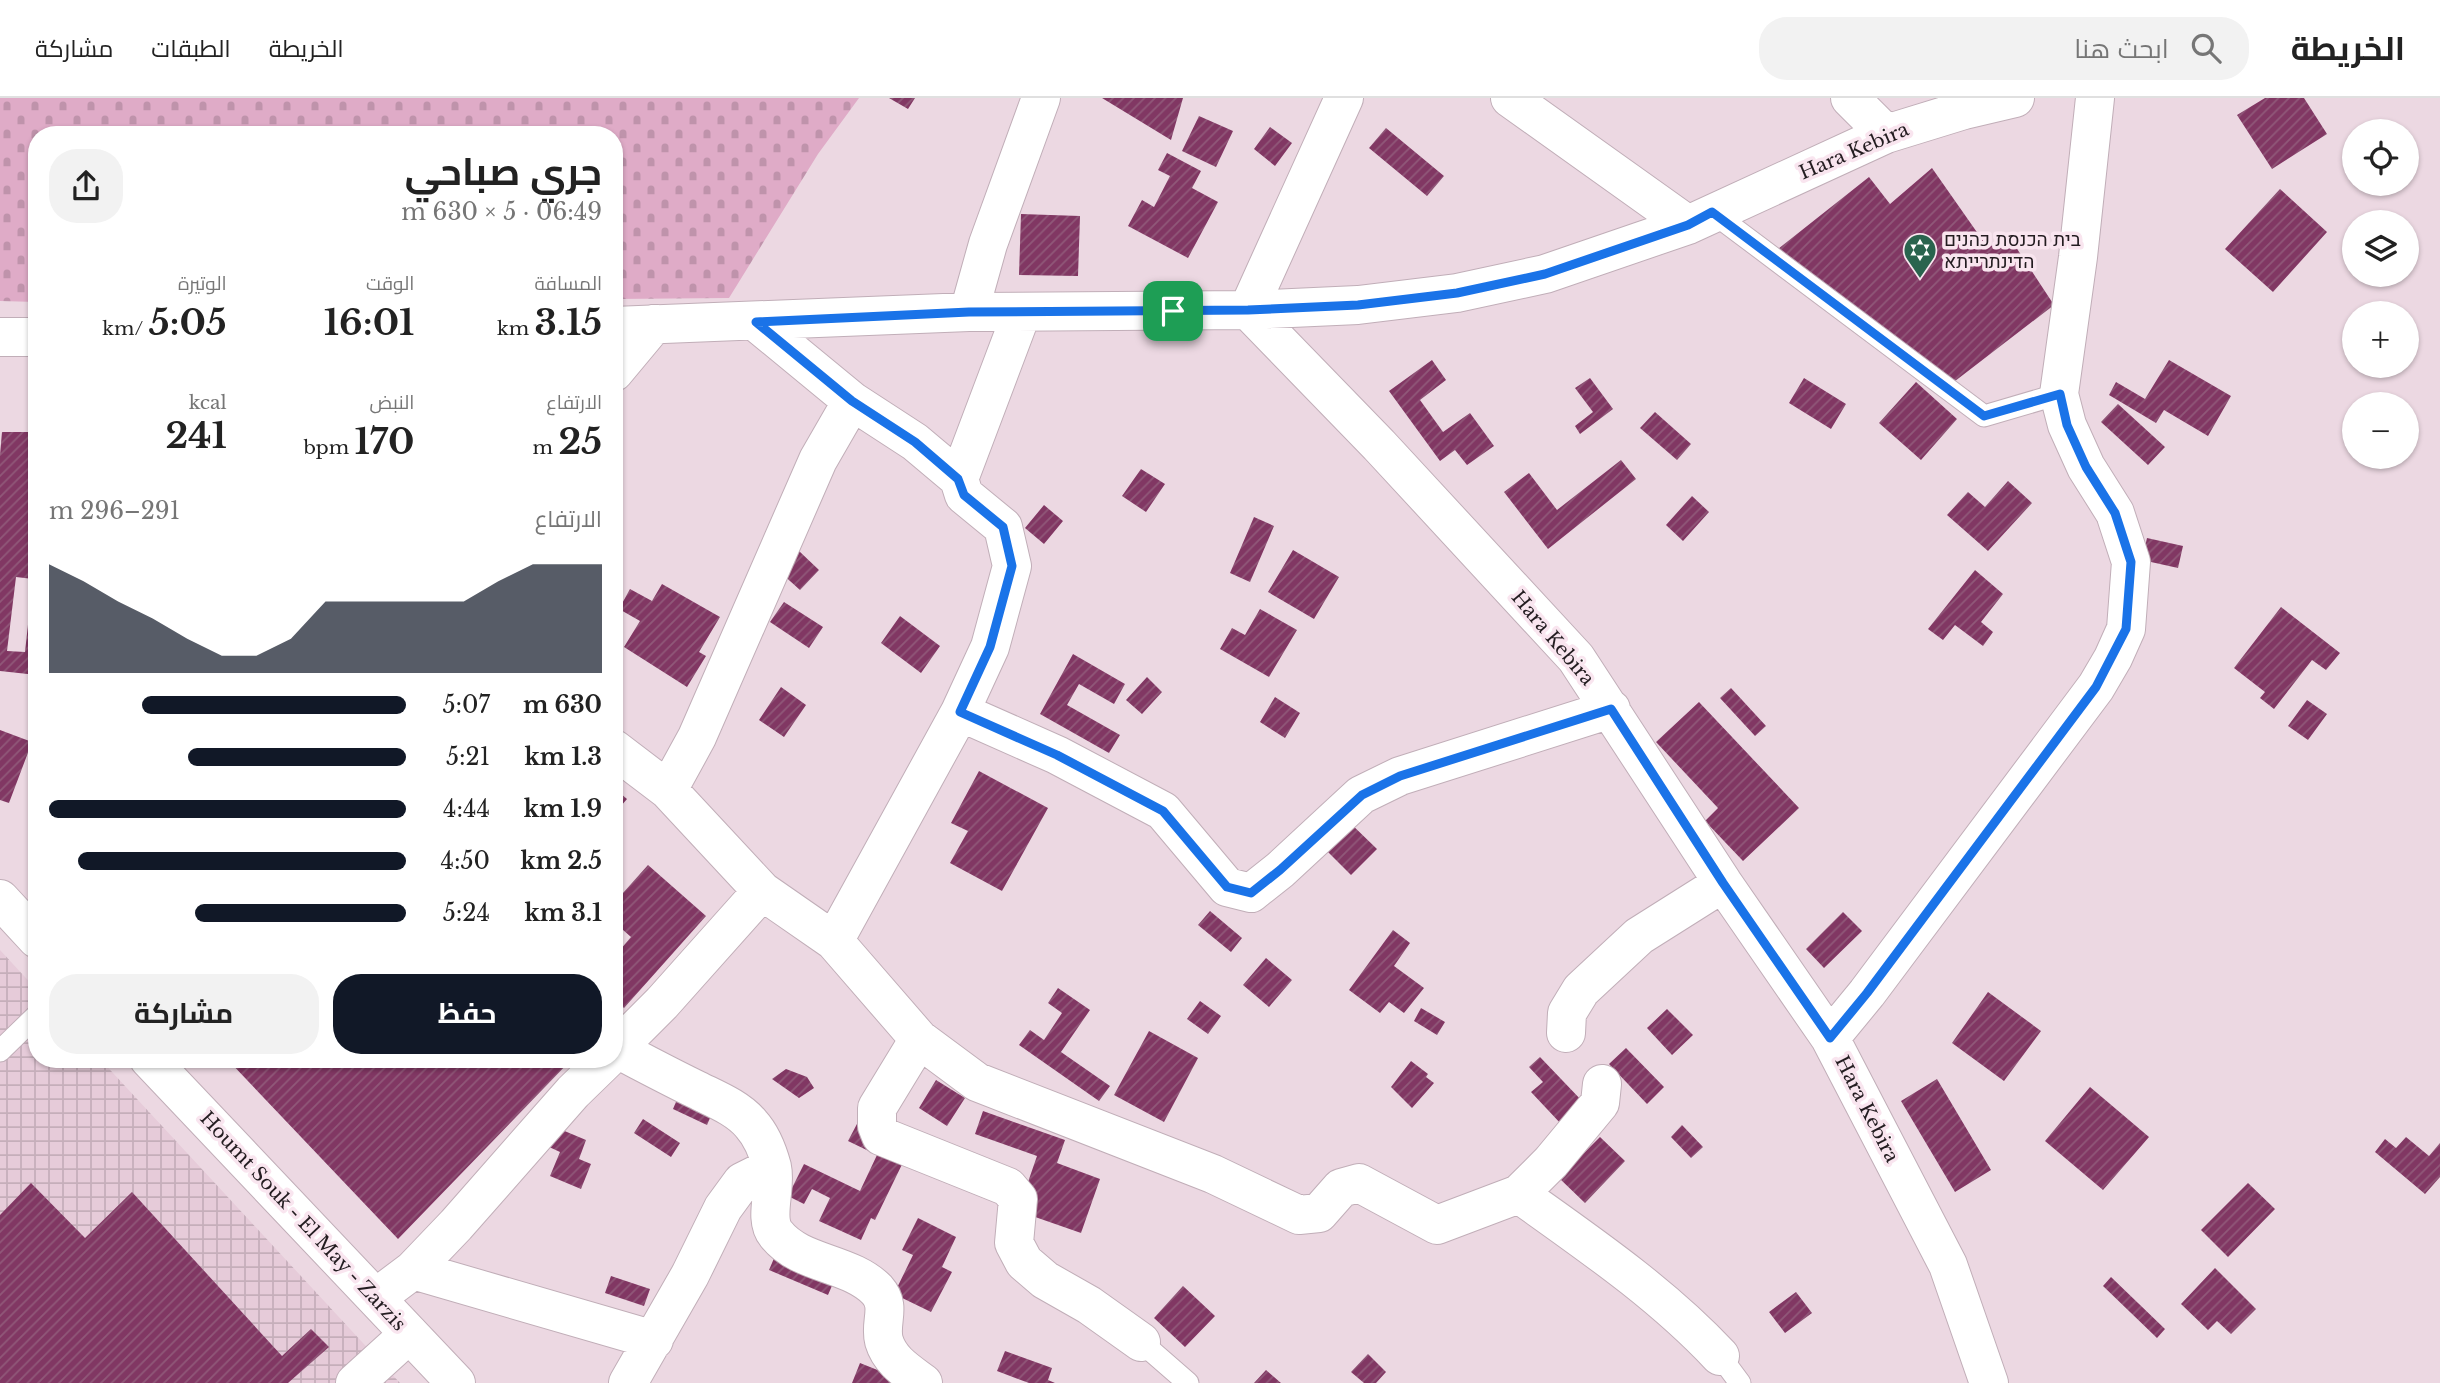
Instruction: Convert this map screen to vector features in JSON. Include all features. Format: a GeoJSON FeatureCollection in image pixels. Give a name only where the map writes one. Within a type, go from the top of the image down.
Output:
{"type":"FeatureCollection","features":[{"type":"Feature","properties":{"kind":"street"},"geometry":{"type":"LineString","coordinates":[[969,312],[988,244],[1041,98]]}},
{"type":"Feature","properties":{"kind":"street"},"geometry":{"type":"LineString","coordinates":[[1248,310],[1344,98]]}},
{"type":"Feature","properties":{"kind":"street"},"geometry":{"type":"LineString","coordinates":[[1510,98],[1700,218]]}},
{"type":"Feature","properties":{"kind":"street"},"geometry":{"type":"LineString","coordinates":[[1850,98],[1886,134]]}},
{"type":"Feature","properties":{"kind":"street","name":"Hara Kebira"},"geometry":{"type":"LineString","coordinates":[[623,326],[969,312],[1248,310],[1358,305],[1457,293],[1545,274],[1700,218],[1886,134],[1964,104],[2015,98]]}},
{"type":"Feature","properties":{"kind":"street"},"geometry":{"type":"LineString","coordinates":[[1830,1038],[1867,993],[2096,687],[2126,629],[2131,562],[2115,513],[2086,467],[2067,425],[2060,394],[2095,98]]}},
{"type":"Feature","properties":{"kind":"street","name":"Hara Kebira"},"geometry":{"type":"LineString","coordinates":[[1248,310],[1380,445],[1576,658],[1723,883],[1830,1038],[1948,1265],[1989,1383]]}},
{"type":"Feature","properties":{"kind":"street"},"geometry":{"type":"LineString","coordinates":[[958,479],[1023,312]]}},
{"type":"Feature","properties":{"kind":"street"},"geometry":{"type":"LineString","coordinates":[[756,322],[852,401],[915,442],[958,479],[964,495],[1003,527],[1012,566],[990,647],[960,712],[834,941]]}},
{"type":"Feature","properties":{"kind":"street"},"geometry":{"type":"LineString","coordinates":[[623,361],[654,324]]}},
{"type":"Feature","properties":{"kind":"street"},"geometry":{"type":"LineString","coordinates":[[0,337],[28,337]]}},
{"type":"Feature","properties":{"kind":"street"},"geometry":{"type":"LineString","coordinates":[[668,790],[696,737],[818,460],[852,401]]}},
{"type":"Feature","properties":{"kind":"street"},"geometry":{"type":"LineString","coordinates":[[960,712],[1057,755],[1163,811],[1227,887],[1251,893],[1362,795],[1400,776],[1611,709]]}},
{"type":"Feature","properties":{"kind":"street"},"geometry":{"type":"LineString","coordinates":[[623,756],[668,790],[762,891],[834,941],[919,1039],[977,1082],[1213,1174],[1299,1215],[1319,1213],[1341,1188],[1359,1183],[1437,1225],[1519,1194],[1551,1162],[1600,1103],[1602,1084]]}},
{"type":"Feature","properties":{"kind":"street"},"geometry":{"type":"LineString","coordinates":[[1566,1033],[1567,1013],[1581,990],[1639,936],[1723,883]]}},
{"type":"Feature","properties":{"kind":"street"},"geometry":{"type":"LineString","coordinates":[[623,1043],[762,891]]}},
{"type":"Feature","properties":{"kind":"street"},"geometry":{"type":"LineString","coordinates":[[0,899],[28,929]]}},
{"type":"Feature","properties":{"kind":"street"},"geometry":{"type":"LineString","coordinates":[[919,1039],[877,1108],[877,1126],[881,1136],[1008,1187],[1018,1199],[1014,1243],[1024,1262],[1045,1280],[1089,1305],[1141,1342]]}},
{"type":"Feature","properties":{"kind":"street"},"geometry":{"type":"LineString","coordinates":[[623,1058],[727,1105],[751,1123],[765,1145],[772,1167],[774,1187],[769,1220],[774,1233],[788,1245],[865,1281],[878,1291],[886,1304],[884,1340],[896,1363],[923,1383]]}},
{"type":"Feature","properties":{"kind":"street","name":"Houmt Souk - El May - Zarzis"},"geometry":{"type":"LineString","coordinates":[[158,1068],[456,1383]]}},
{"type":"Feature","properties":{"kind":"street"},"geometry":{"type":"LineString","coordinates":[[377,1297],[413,1270],[598,1068]]}},
{"type":"Feature","properties":{"kind":"street"},"geometry":{"type":"LineString","coordinates":[[628,1383],[654,1340],[723,1208],[742,1182],[772,1167]]}},
{"type":"Feature","properties":{"kind":"street"},"geometry":{"type":"LineString","coordinates":[[1519,1194],[1625,1270],[1697,1331],[1730,1369]]}},
{"type":"Feature","properties":{"kind":"street"},"geometry":{"type":"LineString","coordinates":[[413,1270],[654,1340]]}},
{"type":"Feature","properties":{"kind":"street"},"geometry":{"type":"LineString","coordinates":[[355,1383],[409,1334]]}},
{"type":"Feature","properties":{"kind":"lane"},"geometry":{"type":"LineString","coordinates":[[1700,218],[1984,416],[2060,394]]}},
{"type":"Feature","properties":{"kind":"lane"},"geometry":{"type":"LineString","coordinates":[[0,1051],[28,1024]]}},
{"type":"Feature","properties":{"kind":"lane"},"geometry":{"type":"LineString","coordinates":[[1141,1342],[1188,1383]]}},
{"type":"Feature","properties":{"kind":"shaded area"},"geometry":{"type":"Polygon","coordinates":[[[0,950],[28,980],[28,1068],[108,1068],[400,1383],[0,1383],[0,950]]]}},
{"type":"Feature","properties":{"kind":"green space"},"geometry":{"type":"Polygon","coordinates":[[[0,98],[859,98],[818,154],[729,298],[623,299],[623,126],[28,126],[28,302],[0,301],[0,98]]]}},
{"type":"Feature","properties":{"kind":"building"},"geometry":{"type":"Polygon","coordinates":[[[889,98],[915,98],[908,109],[889,98]]]}},
{"type":"Feature","properties":{"kind":"building"},"geometry":{"type":"Polygon","coordinates":[[[1102,98],[1183,98],[1171,140],[1102,98]]]}},
{"type":"Feature","properties":{"kind":"building"},"geometry":{"type":"Polygon","coordinates":[[[2265,98],[2304,98],[2327,134],[2272,169],[2237,115],[2265,98]]]}},
{"type":"Feature","properties":{"kind":"building"},"geometry":{"type":"Polygon","coordinates":[[[1199,116],[1233,131],[1216,167],[1182,151],[1199,116]]]}},
{"type":"Feature","properties":{"kind":"building"},"geometry":{"type":"Polygon","coordinates":[[[1270,127],[1292,143],[1275,166],[1254,149],[1270,127]]]}},
{"type":"Feature","properties":{"kind":"building"},"geometry":{"type":"Polygon","coordinates":[[[1386,128],[1444,176],[1427,196],[1369,148],[1386,128]]]}},
{"type":"Feature","properties":{"kind":"building"},"geometry":{"type":"Polygon","coordinates":[[[1167,153],[1201,171],[1192,188],[1218,202],[1188,258],[1128,226],[1142,200],[1154,207],[1170,176],[1158,170],[1167,153]]]}},
{"type":"Feature","properties":{"kind":"building","name":"בית הכנסת כהנים הדינתרייתא"},"geometry":{"type":"Polygon","coordinates":[[[1932,168],[1988,248],[2008,235],[2054,305],[1946,388],[1769,256],[1869,177],[1890,204],[1932,168]]]}},
{"type":"Feature","properties":{"kind":"building"},"geometry":{"type":"Polygon","coordinates":[[[2280,189],[2327,232],[2273,292],[2225,249],[2280,189]]]}},
{"type":"Feature","properties":{"kind":"building"},"geometry":{"type":"Polygon","coordinates":[[[1021,214],[1080,216],[1078,276],[1019,275],[1021,214]]]}},
{"type":"Feature","properties":{"kind":"building"},"geometry":{"type":"Polygon","coordinates":[[[1432,360],[1446,380],[1420,400],[1443,432],[1470,413],[1494,446],[1467,465],[1455,450],[1440,461],[1389,391],[1432,360]]]}},
{"type":"Feature","properties":{"kind":"building"},"geometry":{"type":"Polygon","coordinates":[[[2169,360],[2231,396],[2208,436],[2164,410],[2156,423],[2109,395],[2116,382],[2145,399],[2169,360]]]}},
{"type":"Feature","properties":{"kind":"building"},"geometry":{"type":"Polygon","coordinates":[[[1590,378],[1613,409],[1580,434],[1575,426],[1593,412],[1575,388],[1590,378]]]}},
{"type":"Feature","properties":{"kind":"building"},"geometry":{"type":"Polygon","coordinates":[[[1804,378],[1846,404],[1831,429],[1789,403],[1804,378]]]}},
{"type":"Feature","properties":{"kind":"building"},"geometry":{"type":"Polygon","coordinates":[[[1916,382],[1957,419],[1921,460],[1879,423],[1916,382]]]}},
{"type":"Feature","properties":{"kind":"building"},"geometry":{"type":"Polygon","coordinates":[[[2118,404],[2165,447],[2148,465],[2101,422],[2118,404]]]}},
{"type":"Feature","properties":{"kind":"building"},"geometry":{"type":"Polygon","coordinates":[[[1655,412],[1691,444],[1677,460],[1640,428],[1655,412]]]}},
{"type":"Feature","properties":{"kind":"building"},"geometry":{"type":"Polygon","coordinates":[[[2,432],[28,432],[28,578],[16,577],[7,651],[25,652],[28,625],[28,674],[0,671],[2,432]]]}},
{"type":"Feature","properties":{"kind":"building"},"geometry":{"type":"Polygon","coordinates":[[[1621,460],[1636,479],[1548,549],[1504,492],[1529,473],[1557,510],[1621,460]]]}},
{"type":"Feature","properties":{"kind":"building"},"geometry":{"type":"Polygon","coordinates":[[[1141,469],[1165,484],[1146,512],[1122,496],[1141,469]]]}},
{"type":"Feature","properties":{"kind":"building"},"geometry":{"type":"Polygon","coordinates":[[[2008,481],[2032,503],[1988,551],[1947,515],[1968,492],[1985,507],[2008,481]]]}},
{"type":"Feature","properties":{"kind":"building"},"geometry":{"type":"Polygon","coordinates":[[[1692,496],[1709,512],[1683,541],[1666,525],[1692,496]]]}},
{"type":"Feature","properties":{"kind":"building"},"geometry":{"type":"Polygon","coordinates":[[[1044,505],[1063,521],[1044,544],[1025,528],[1044,505]]]}},
{"type":"Feature","properties":{"kind":"building"},"geometry":{"type":"Polygon","coordinates":[[[1254,517],[1274,526],[1250,582],[1230,573],[1254,517]]]}},
{"type":"Feature","properties":{"kind":"building"},"geometry":{"type":"Polygon","coordinates":[[[2147,538],[2183,546],[2178,568],[2142,560],[2147,538]]]}},
{"type":"Feature","properties":{"kind":"building"},"geometry":{"type":"Polygon","coordinates":[[[1293,550],[1339,577],[1314,619],[1268,592],[1293,550]]]}},
{"type":"Feature","properties":{"kind":"building"},"geometry":{"type":"Polygon","coordinates":[[[799,551],[819,570],[800,590],[780,572],[799,551]]]}},
{"type":"Feature","properties":{"kind":"building"},"geometry":{"type":"Polygon","coordinates":[[[1975,570],[2003,594],[1981,622],[1993,632],[1983,646],[1955,625],[1943,640],[1928,629],[1975,570]]]}},
{"type":"Feature","properties":{"kind":"building"},"geometry":{"type":"Polygon","coordinates":[[[662,584],[720,617],[699,652],[706,656],[687,687],[624,647],[640,621],[623,611],[623,602],[630,589],[652,601],[662,584]]]}},
{"type":"Feature","properties":{"kind":"building"},"geometry":{"type":"Polygon","coordinates":[[[784,602],[823,627],[809,648],[770,622],[784,602]]]}},
{"type":"Feature","properties":{"kind":"building"},"geometry":{"type":"Polygon","coordinates":[[[2281,607],[2340,653],[2326,670],[2312,660],[2274,709],[2260,698],[2265,692],[2234,668],[2281,607]]]}},
{"type":"Feature","properties":{"kind":"building"},"geometry":{"type":"Polygon","coordinates":[[[1260,609],[1297,630],[1269,677],[1220,649],[1232,628],[1245,635],[1260,609]]]}},
{"type":"Feature","properties":{"kind":"building"},"geometry":{"type":"Polygon","coordinates":[[[900,616],[940,646],[921,673],[881,643],[900,616]]]}},
{"type":"Feature","properties":{"kind":"building"},"geometry":{"type":"Polygon","coordinates":[[[1073,654],[1125,684],[1114,704],[1079,684],[1067,705],[1120,735],[1109,753],[1040,714],[1073,654]]]}},
{"type":"Feature","properties":{"kind":"building"},"geometry":{"type":"Polygon","coordinates":[[[1147,677],[1162,692],[1142,714],[1126,700],[1147,677]]]}},
{"type":"Feature","properties":{"kind":"building"},"geometry":{"type":"Polygon","coordinates":[[[781,687],[806,705],[784,737],[759,720],[781,687]]]}},
{"type":"Feature","properties":{"kind":"building"},"geometry":{"type":"Polygon","coordinates":[[[1731,688],[1766,726],[1755,736],[1720,698],[1731,688]]]}},
{"type":"Feature","properties":{"kind":"building"},"geometry":{"type":"Polygon","coordinates":[[[1275,697],[1300,713],[1285,738],[1260,722],[1275,697]]]}},
{"type":"Feature","properties":{"kind":"building"},"geometry":{"type":"Polygon","coordinates":[[[2307,700],[2327,714],[2308,740],[2288,726],[2307,700]]]}},
{"type":"Feature","properties":{"kind":"building"},"geometry":{"type":"Polygon","coordinates":[[[1699,702],[1799,808],[1743,861],[1705,821],[1718,808],[1656,742],[1699,702]]]}},
{"type":"Feature","properties":{"kind":"building"},"geometry":{"type":"Polygon","coordinates":[[[0,730],[28,740],[28,753],[9,803],[0,800],[0,730]]]}},
{"type":"Feature","properties":{"kind":"building"},"geometry":{"type":"Polygon","coordinates":[[[979,771],[1048,808],[1002,891],[950,863],[968,831],[951,823],[979,771]]]}},
{"type":"Feature","properties":{"kind":"building"},"geometry":{"type":"Polygon","coordinates":[[[1347,820],[1377,849],[1351,875],[1321,845],[1347,820]]]}},
{"type":"Feature","properties":{"kind":"building"},"geometry":{"type":"Polygon","coordinates":[[[648,865],[706,916],[624,1008],[623,946],[631,937],[623,930],[623,893],[648,865]]]}},
{"type":"Feature","properties":{"kind":"building"},"geometry":{"type":"Polygon","coordinates":[[[1210,911],[1242,938],[1231,952],[1198,925],[1210,911]]]}},
{"type":"Feature","properties":{"kind":"building"},"geometry":{"type":"Polygon","coordinates":[[[1843,912],[1862,931],[1824,968],[1806,949],[1843,912]]]}},
{"type":"Feature","properties":{"kind":"building"},"geometry":{"type":"Polygon","coordinates":[[[1393,930],[1410,943],[1394,966],[1424,988],[1404,1013],[1389,1002],[1380,1013],[1349,990],[1393,930]]]}},
{"type":"Feature","properties":{"kind":"building"},"geometry":{"type":"Polygon","coordinates":[[[1266,958],[1292,980],[1269,1007],[1243,985],[1266,958]]]}},
{"type":"Feature","properties":{"kind":"building"},"geometry":{"type":"Polygon","coordinates":[[[1058,988],[1090,1010],[1061,1052],[1110,1086],[1099,1101],[1019,1045],[1030,1030],[1044,1040],[1062,1013],[1048,1003],[1058,988]]]}},
{"type":"Feature","properties":{"kind":"building"},"geometry":{"type":"Polygon","coordinates":[[[1988,992],[2041,1031],[2004,1081],[1952,1043],[1988,992]]]}},
{"type":"Feature","properties":{"kind":"building"},"geometry":{"type":"Polygon","coordinates":[[[1200,1001],[1221,1016],[1208,1034],[1187,1019],[1200,1001]]]}},
{"type":"Feature","properties":{"kind":"building"},"geometry":{"type":"Polygon","coordinates":[[[1421,1008],[1445,1022],[1437,1035],[1414,1021],[1421,1008]]]}},
{"type":"Feature","properties":{"kind":"building"},"geometry":{"type":"Polygon","coordinates":[[[1667,1009],[1693,1035],[1672,1055],[1647,1028],[1667,1009]]]}},
{"type":"Feature","properties":{"kind":"building"},"geometry":{"type":"Polygon","coordinates":[[[1149,1031],[1198,1058],[1164,1122],[1114,1095],[1149,1031]]]}},
{"type":"Feature","properties":{"kind":"building"},"geometry":{"type":"Polygon","coordinates":[[[1626,1048],[1664,1087],[1647,1104],[1609,1064],[1626,1048]]]}},
{"type":"Feature","properties":{"kind":"building"},"geometry":{"type":"Polygon","coordinates":[[[1540,1057],[1584,1103],[1562,1125],[1531,1092],[1543,1082],[1529,1067],[1540,1057]]]}},
{"type":"Feature","properties":{"kind":"building"},"geometry":{"type":"Polygon","coordinates":[[[1411,1061],[1428,1074],[1426,1077],[1434,1083],[1412,1108],[1391,1087],[1411,1061]]]}},
{"type":"Feature","properties":{"kind":"building"},"geometry":{"type":"Polygon","coordinates":[[[236,1068],[563,1068],[398,1239],[236,1068]]]}},
{"type":"Feature","properties":{"kind":"building"},"geometry":{"type":"Polygon","coordinates":[[[786,1069],[807,1077],[814,1088],[799,1098],[772,1079],[786,1069]]]}},
{"type":"Feature","properties":{"kind":"building"},"geometry":{"type":"Polygon","coordinates":[[[1937,1079],[1991,1170],[1955,1192],[1901,1101],[1937,1079]]]}},
{"type":"Feature","properties":{"kind":"building"},"geometry":{"type":"Polygon","coordinates":[[[936,1080],[965,1098],[947,1126],[919,1108],[936,1080]]]}},
{"type":"Feature","properties":{"kind":"building"},"geometry":{"type":"Polygon","coordinates":[[[683,1085],[717,1102],[707,1125],[673,1109],[683,1085]]]}},
{"type":"Feature","properties":{"kind":"building"},"geometry":{"type":"Polygon","coordinates":[[[2090,1087],[2149,1137],[2103,1190],[2045,1141],[2090,1087]]]}},
{"type":"Feature","properties":{"kind":"building"},"geometry":{"type":"Polygon","coordinates":[[[983,1111],[1065,1140],[1057,1163],[1100,1179],[1081,1233],[1018,1211],[1037,1156],[975,1134],[983,1111]]]}},
{"type":"Feature","properties":{"kind":"building"},"geometry":{"type":"Polygon","coordinates":[[[643,1119],[680,1143],[671,1157],[634,1133],[643,1119]]]}},
{"type":"Feature","properties":{"kind":"building"},"geometry":{"type":"Polygon","coordinates":[[[858,1122],[910,1148],[875,1220],[871,1218],[861,1240],[819,1221],[830,1198],[812,1189],[804,1204],[788,1196],[804,1164],[860,1191],[877,1155],[848,1141],[858,1122]]]}},
{"type":"Feature","properties":{"kind":"building"},"geometry":{"type":"Polygon","coordinates":[[[1682,1125],[1703,1147],[1691,1158],[1671,1137],[1682,1125]]]}},
{"type":"Feature","properties":{"kind":"building"},"geometry":{"type":"Polygon","coordinates":[[[555,1127],[586,1140],[579,1159],[591,1164],[581,1189],[550,1176],[560,1152],[547,1146],[555,1127]]]}},
{"type":"Feature","properties":{"kind":"building"},"geometry":{"type":"Polygon","coordinates":[[[1600,1137],[1625,1161],[1585,1203],[1559,1178],[1600,1137]]]}},
{"type":"Feature","properties":{"kind":"building"},"geometry":{"type":"Polygon","coordinates":[[[2406,1137],[2429,1156],[2440,1143],[2440,1177],[2425,1194],[2375,1152],[2385,1139],[2396,1148],[2406,1137]]]}},
{"type":"Feature","properties":{"kind":"building"},"geometry":{"type":"Polygon","coordinates":[[[31,1183],[85,1238],[132,1192],[282,1356],[311,1329],[329,1347],[288,1383],[0,1383],[0,1215],[31,1183]]]}},
{"type":"Feature","properties":{"kind":"building"},"geometry":{"type":"Polygon","coordinates":[[[2248,1183],[2275,1209],[2228,1257],[2201,1230],[2248,1183]]]}},
{"type":"Feature","properties":{"kind":"building"},"geometry":{"type":"Polygon","coordinates":[[[918,1218],[956,1237],[942,1267],[952,1272],[931,1312],[894,1294],[913,1255],[902,1250],[918,1218]]]}},
{"type":"Feature","properties":{"kind":"building"},"geometry":{"type":"Polygon","coordinates":[[[784,1235],[843,1260],[828,1295],[769,1270],[784,1235]]]}},
{"type":"Feature","properties":{"kind":"building"},"geometry":{"type":"Polygon","coordinates":[[[2215,1268],[2256,1309],[2231,1334],[2217,1321],[2208,1330],[2181,1304],[2215,1268]]]}},
{"type":"Feature","properties":{"kind":"building"},"geometry":{"type":"Polygon","coordinates":[[[611,1276],[650,1289],[644,1306],[605,1293],[611,1276]]]}},
{"type":"Feature","properties":{"kind":"building"},"geometry":{"type":"Polygon","coordinates":[[[2111,1277],[2165,1329],[2157,1338],[2103,1286],[2111,1277]]]}},
{"type":"Feature","properties":{"kind":"building"},"geometry":{"type":"Polygon","coordinates":[[[1183,1286],[1215,1316],[1185,1347],[1154,1318],[1183,1286]]]}},
{"type":"Feature","properties":{"kind":"building"},"geometry":{"type":"Polygon","coordinates":[[[1796,1292],[1812,1313],[1785,1333],[1769,1312],[1796,1292]]]}},
{"type":"Feature","properties":{"kind":"building"},"geometry":{"type":"Polygon","coordinates":[[[1005,1351],[1052,1368],[1048,1380],[1055,1383],[1029,1383],[997,1371],[1005,1351]]]}},
{"type":"Feature","properties":{"kind":"building"},"geometry":{"type":"Polygon","coordinates":[[[1368,1354],[1386,1372],[1376,1383],[1364,1383],[1351,1372],[1368,1354]]]}},
{"type":"Feature","properties":{"kind":"building"},"geometry":{"type":"Polygon","coordinates":[[[860,1363],[895,1377],[893,1383],[852,1383],[860,1363]]]}},
{"type":"Feature","properties":{"kind":"building"},"geometry":{"type":"Polygon","coordinates":[[[1266,1370],[1281,1383],[1254,1383],[1266,1370]]]}},
{"type":"Feature","properties":{"kind":"place","name":"בית הכנסת כהנים הדינתרייתא"},"geometry":{"type":"Point","coordinates":[1920,280]}},
{"type":"Feature","properties":{"kind":"route"},"geometry":{"type":"LineString","coordinates":[[1712,212],[1984,416],[2060,394],[2067,425],[2086,467],[2115,513],[2131,562],[2126,629],[2096,687],[1867,993],[1830,1038],[1723,883],[1611,709],[1400,776],[1362,795],[1251,893],[1227,887],[1163,811],[1057,755],[960,712],[990,647],[1012,566],[1003,527],[964,495],[958,479],[915,442],[852,401],[756,322],[969,312],[1173,311],[1358,305],[1457,293],[1545,274],[1688,225],[1712,212]]}}]}
